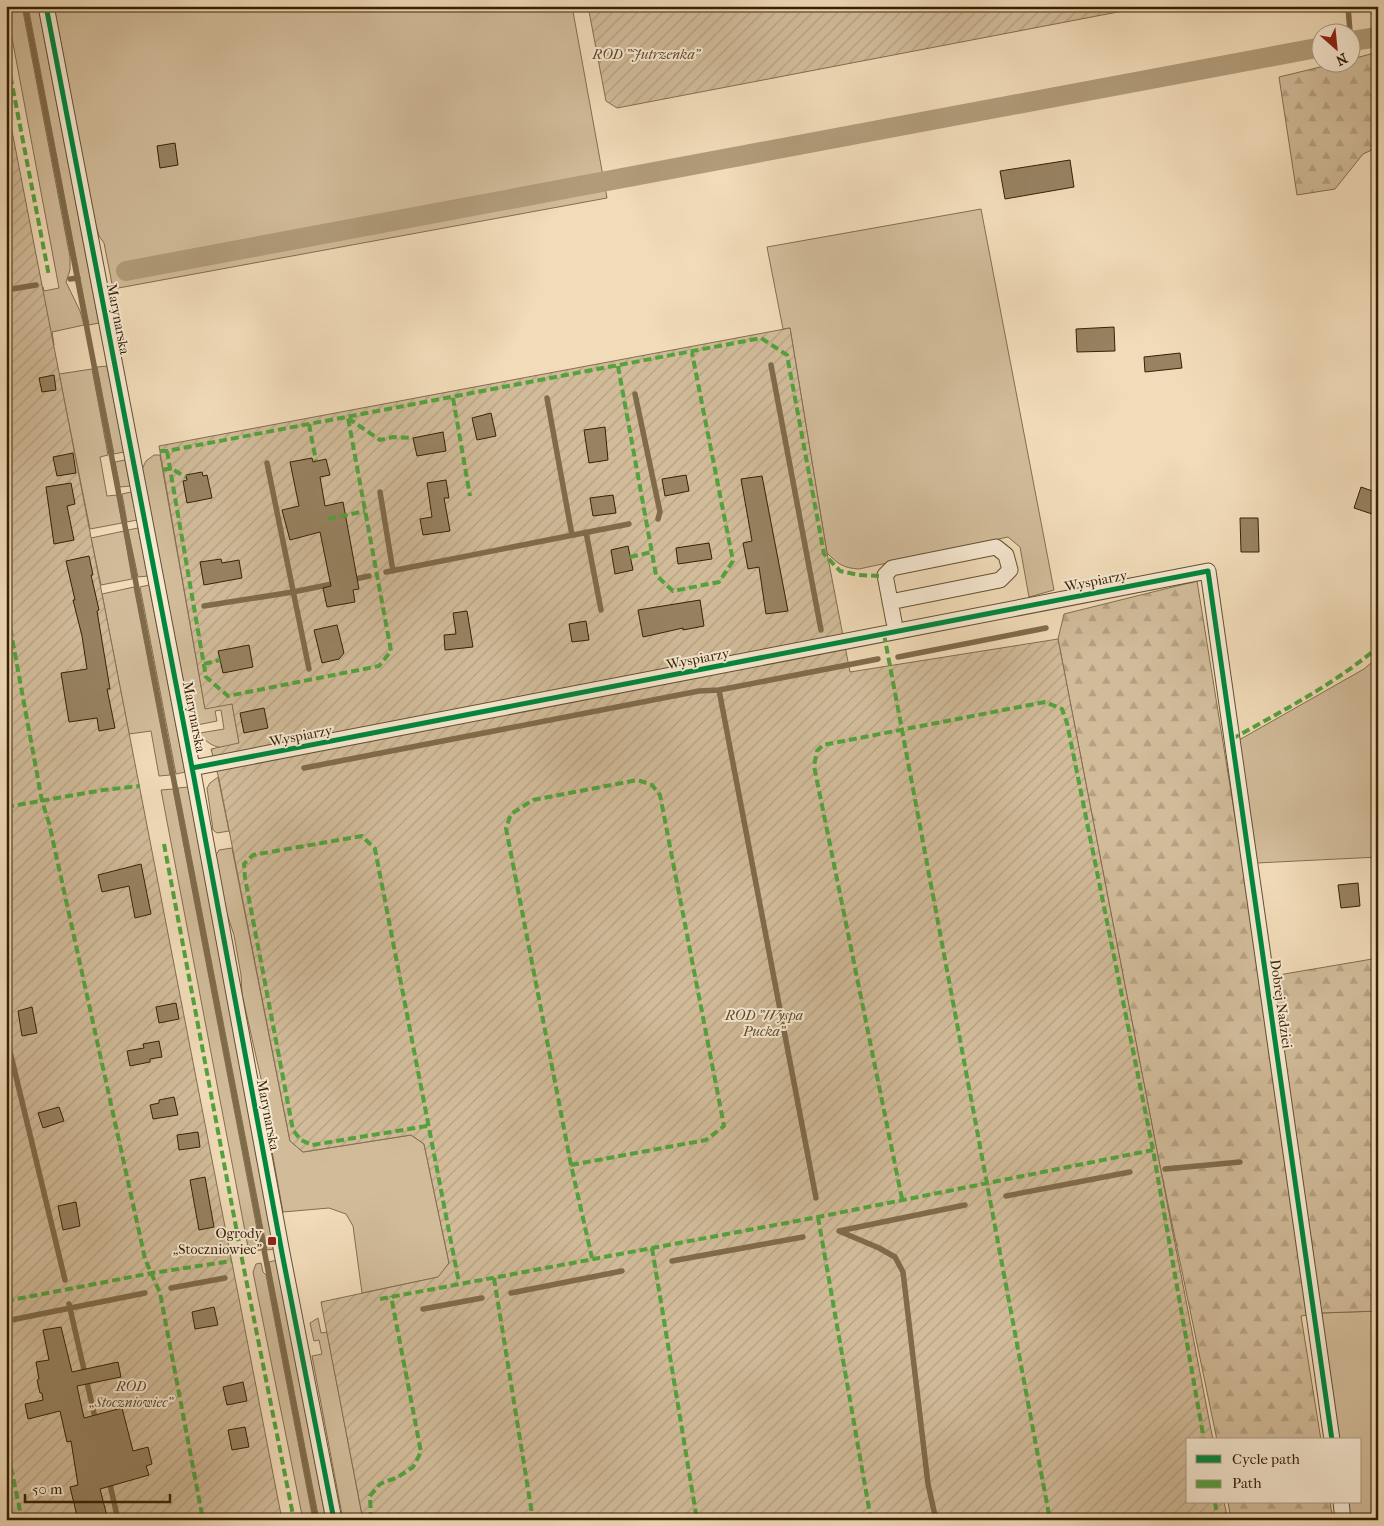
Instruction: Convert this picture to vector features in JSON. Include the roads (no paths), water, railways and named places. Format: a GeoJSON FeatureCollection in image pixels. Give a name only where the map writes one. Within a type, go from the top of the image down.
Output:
{"type":"FeatureCollection","features":[{"type":"Feature","properties":{"kind":"street","name":"Marynarska"},"geometry":{"type":"LineString","coordinates":[[46,6],[334,1520]]}},
{"type":"Feature","properties":{"kind":"street"},"geometry":{"type":"LineString","coordinates":[[890,602],[1000,580],[1010,570],[1006,555],[996,547],[892,568],[882,575],[894,622]]}},
{"type":"Feature","properties":{"kind":"street","name":"Wyspiarzy"},"geometry":{"type":"LineString","coordinates":[[192,768],[1208,571]]}},
{"type":"Feature","properties":{"kind":"street","name":"Dobrej Nadziei"},"geometry":{"type":"LineString","coordinates":[[1208,571],[1332,1438]]}},
{"type":"Feature","properties":{"kind":"street"},"geometry":{"type":"LineString","coordinates":[[1341,1504],[1344,1520]]}},
{"type":"Feature","properties":{"kind":"waterway"},"geometry":{"type":"LineString","coordinates":[[25,6],[316,1520]]}},
{"type":"Feature","properties":{"kind":"waterway"},"geometry":{"type":"LineString","coordinates":[[1348,6],[1349,22]]}},
{"type":"Feature","properties":{"kind":"waterway"},"geometry":{"type":"LineString","coordinates":[[1362,39],[1378,37]]}},
{"type":"Feature","properties":{"kind":"waterway"},"geometry":{"type":"LineString","coordinates":[[126,271],[1312,49]]}},
{"type":"Feature","properties":{"kind":"waterway"},"geometry":{"type":"LineString","coordinates":[[70,279],[78,278]]}},
{"type":"Feature","properties":{"kind":"waterway"},"geometry":{"type":"LineString","coordinates":[[6,290],[36,285]]}},
{"type":"Feature","properties":{"kind":"waterway"},"geometry":{"type":"LineString","coordinates":[[771,365],[821,630]]}},
{"type":"Feature","properties":{"kind":"waterway"},"geometry":{"type":"LineString","coordinates":[[635,394],[660,512],[658,519]]}},
{"type":"Feature","properties":{"kind":"waterway"},"geometry":{"type":"LineString","coordinates":[[547,398],[572,535]]}},
{"type":"Feature","properties":{"kind":"waterway"},"geometry":{"type":"LineString","coordinates":[[267,463],[309,669]]}},
{"type":"Feature","properties":{"kind":"waterway"},"geometry":{"type":"LineString","coordinates":[[380,492],[393,571]]}},
{"type":"Feature","properties":{"kind":"waterway"},"geometry":{"type":"LineString","coordinates":[[386,572],[629,524]]}},
{"type":"Feature","properties":{"kind":"waterway"},"geometry":{"type":"LineString","coordinates":[[586,532],[601,610]]}},
{"type":"Feature","properties":{"kind":"waterway"},"geometry":{"type":"LineString","coordinates":[[351,580],[369,576]]}},
{"type":"Feature","properties":{"kind":"waterway"},"geometry":{"type":"LineString","coordinates":[[204,606],[337,583]]}},
{"type":"Feature","properties":{"kind":"waterway"},"geometry":{"type":"LineString","coordinates":[[898,657],[1046,628]]}},
{"type":"Feature","properties":{"kind":"waterway"},"geometry":{"type":"LineString","coordinates":[[304,768],[699,691],[719,690],[878,659]]}},
{"type":"Feature","properties":{"kind":"waterway"},"geometry":{"type":"LineString","coordinates":[[719,690],[816,1198]]}},
{"type":"Feature","properties":{"kind":"waterway"},"geometry":{"type":"LineString","coordinates":[[6,1035],[65,1280]]}},
{"type":"Feature","properties":{"kind":"waterway"},"geometry":{"type":"LineString","coordinates":[[1165,1169],[1240,1162]]}},
{"type":"Feature","properties":{"kind":"waterway"},"geometry":{"type":"LineString","coordinates":[[1006,1196],[1130,1172]]}},
{"type":"Feature","properties":{"kind":"waterway"},"geometry":{"type":"LineString","coordinates":[[839,1231],[965,1205]]}},
{"type":"Feature","properties":{"kind":"waterway"},"geometry":{"type":"LineString","coordinates":[[839,1231],[895,1257],[903,1272],[928,1484],[936,1520]]}},
{"type":"Feature","properties":{"kind":"waterway"},"geometry":{"type":"LineString","coordinates":[[672,1261],[803,1237]]}},
{"type":"Feature","properties":{"kind":"waterway"},"geometry":{"type":"LineString","coordinates":[[511,1293],[622,1271]]}},
{"type":"Feature","properties":{"kind":"waterway"},"geometry":{"type":"LineString","coordinates":[[171,1288],[225,1278]]}},
{"type":"Feature","properties":{"kind":"waterway"},"geometry":{"type":"LineString","coordinates":[[6,1321],[145,1293]]}},
{"type":"Feature","properties":{"kind":"waterway"},"geometry":{"type":"LineString","coordinates":[[423,1309],[482,1298]]}},
{"type":"Feature","properties":{"kind":"waterway"},"geometry":{"type":"LineString","coordinates":[[69,1304],[96,1422]]}},
{"type":"Feature","properties":{"kind":"waterway"},"geometry":{"type":"LineString","coordinates":[[109,1480],[118,1520]]}},
{"type":"Feature","properties":{"kind":"place","name":"Ogrody „Stoczniowiec”"},"geometry":{"type":"Point","coordinates":[272,1241]}},
{"type":"Feature","properties":{"kind":"park label","name":"ROD \"Jutrzenka\""},"geometry":{"type":"Point","coordinates":[646,54]}},
{"type":"Feature","properties":{"kind":"park label","name":"ROD \"Wyspa Pucka\""},"geometry":{"type":"Point","coordinates":[764,1024]}},
{"type":"Feature","properties":{"kind":"park label","name":"ROD „Stoczniowiec”"},"geometry":{"type":"Point","coordinates":[131,1394]}}]}
